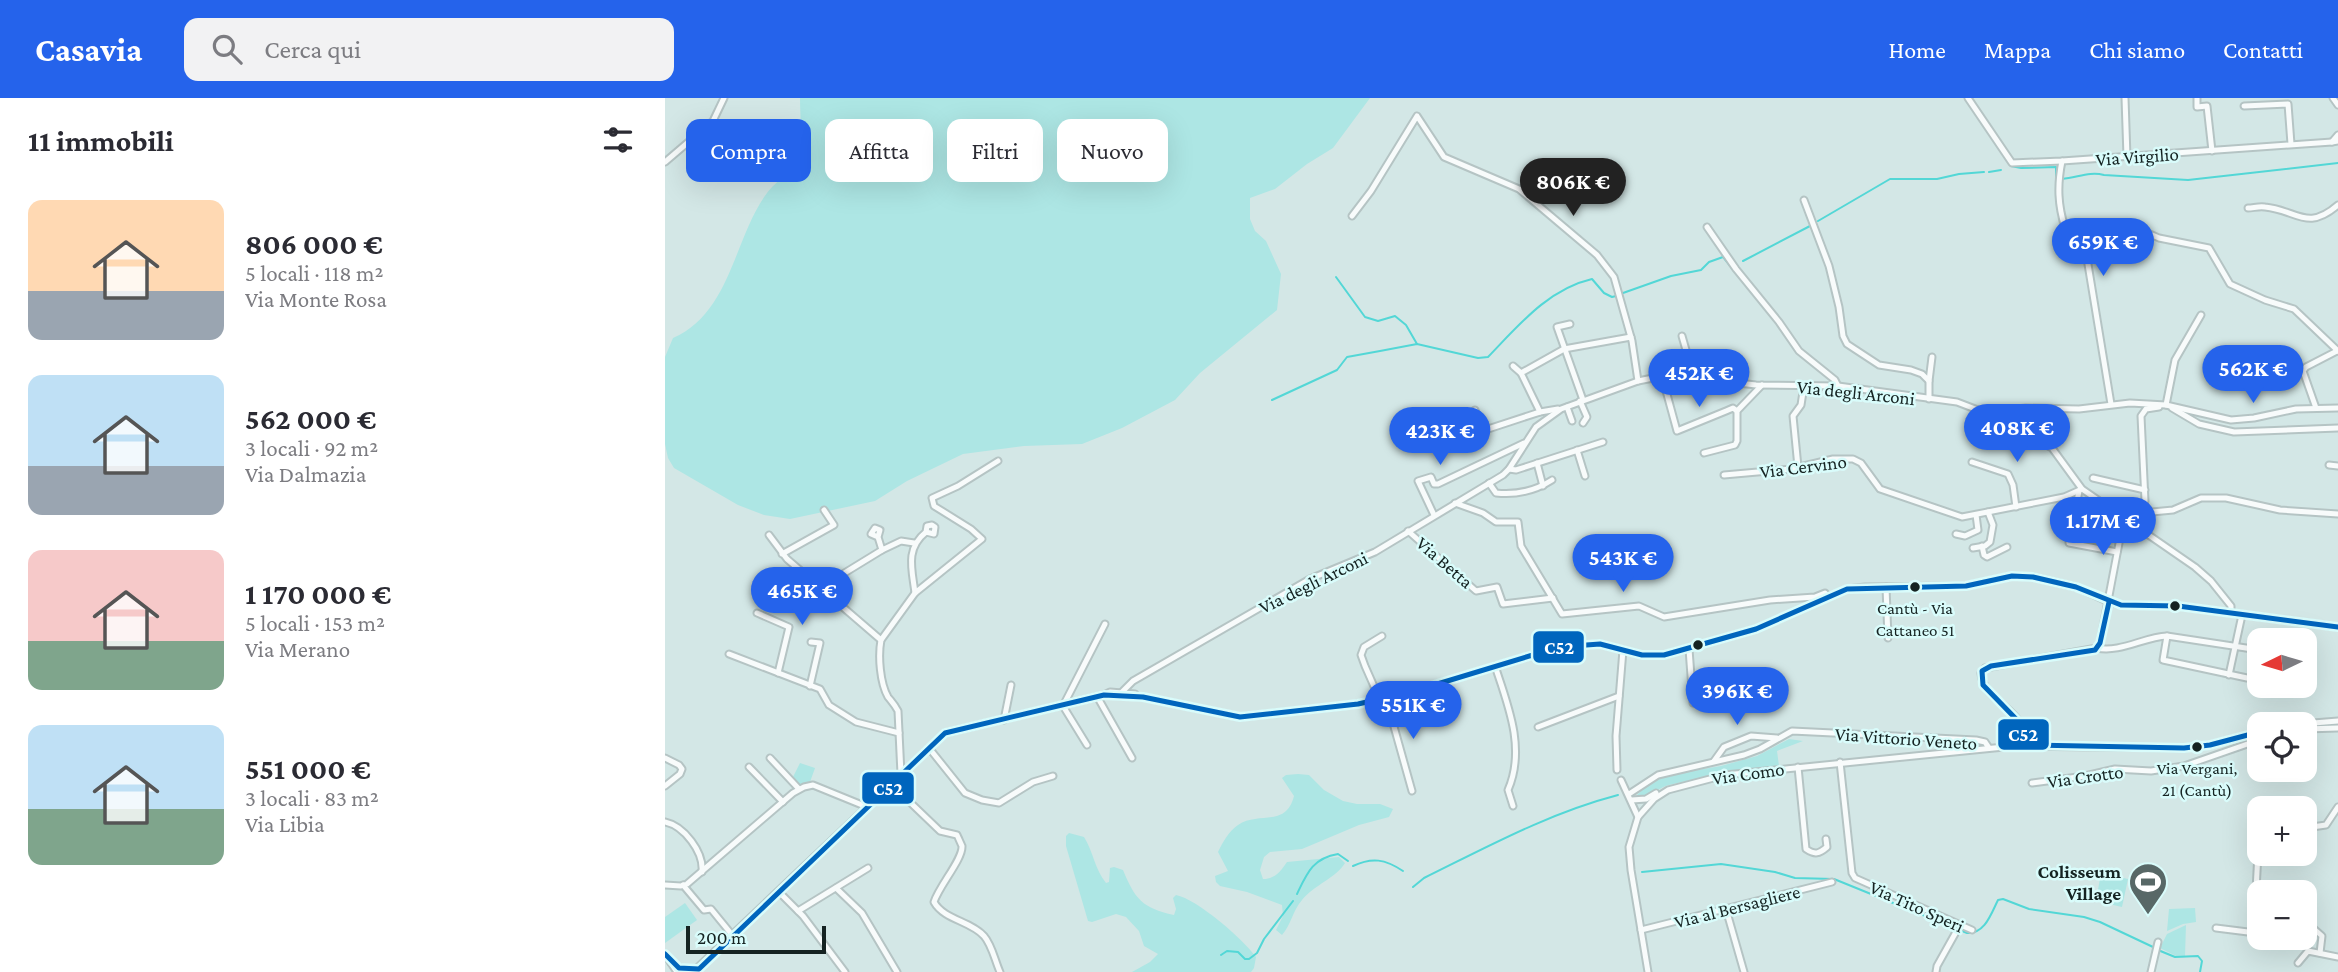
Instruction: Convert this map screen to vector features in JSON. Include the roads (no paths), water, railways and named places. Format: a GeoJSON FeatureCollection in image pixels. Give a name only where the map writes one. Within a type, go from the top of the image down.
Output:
{"type":"FeatureCollection","features":[{"type":"Feature","properties":{"kind":"street"},"geometry":{"type":"LineString","coordinates":[[665,162],[713,121],[724,98]]}},
{"type":"Feature","properties":{"kind":"street","name":"Via Virgilio"},"geometry":{"type":"LineString","coordinates":[[1968,98],[2012,163],[2062,162],[2335,142],[2338,135]]}},
{"type":"Feature","properties":{"kind":"street"},"geometry":{"type":"LineString","coordinates":[[2125,98],[2127,157]]}},
{"type":"Feature","properties":{"kind":"street"},"geometry":{"type":"LineString","coordinates":[[2197,98],[2197,107],[2207,106],[2212,151]]}},
{"type":"Feature","properties":{"kind":"street"},"geometry":{"type":"LineString","coordinates":[[2333,98],[2338,105]]}},
{"type":"Feature","properties":{"kind":"street"},"geometry":{"type":"LineString","coordinates":[[2244,106],[2288,103],[2291,145]]}},
{"type":"Feature","properties":{"kind":"street"},"geometry":{"type":"LineString","coordinates":[[1352,216],[1371,191],[1417,116],[1444,157],[1519,189],[1597,255],[1614,276],[1631,337],[1638,381]]}},
{"type":"Feature","properties":{"kind":"street"},"geometry":{"type":"LineString","coordinates":[[2062,162],[2057,183],[2059,206],[2065,229],[2084,240],[2111,404]]}},
{"type":"Feature","properties":{"kind":"street"},"geometry":{"type":"LineString","coordinates":[[1804,200],[1829,266],[1847,344],[1879,365],[1917,372],[1929,381]]}},
{"type":"Feature","properties":{"kind":"street"},"geometry":{"type":"LineString","coordinates":[[2248,208],[2265,207],[2303,219],[2320,218],[2338,205]]}},
{"type":"Feature","properties":{"kind":"street"},"geometry":{"type":"LineString","coordinates":[[1707,227],[1799,351],[1835,380],[1838,386]]}},
{"type":"Feature","properties":{"kind":"street"},"geometry":{"type":"LineString","coordinates":[[2141,230],[2159,238],[2209,248],[2229,284],[2294,309],[2338,351],[2303,371],[2316,408]]}},
{"type":"Feature","properties":{"kind":"street"},"geometry":{"type":"LineString","coordinates":[[2166,405],[2175,360],[2201,315]]}},
{"type":"Feature","properties":{"kind":"street"},"geometry":{"type":"LineString","coordinates":[[1570,324],[1557,327],[1587,417],[1583,423]]}},
{"type":"Feature","properties":{"kind":"street"},"geometry":{"type":"LineString","coordinates":[[1682,336],[1693,378]]}},
{"type":"Feature","properties":{"kind":"street"},"geometry":{"type":"LineString","coordinates":[[1521,373],[1564,349],[1631,337]]}},
{"type":"Feature","properties":{"kind":"street"},"geometry":{"type":"LineString","coordinates":[[1929,399],[1932,358]]}},
{"type":"Feature","properties":{"kind":"street"},"geometry":{"type":"LineString","coordinates":[[1513,366],[1521,373],[1540,412]]}},
{"type":"Feature","properties":{"kind":"street"},"geometry":{"type":"LineString","coordinates":[[1662,376],[1677,431],[1733,408],[1737,411]]}},
{"type":"Feature","properties":{"kind":"street","name":"Via degli Arconi"},"geometry":{"type":"LineString","coordinates":[[1121,694],[1132,682],[1311,579],[1375,552],[1489,483],[1509,469],[1536,427],[1564,408],[1638,381],[1662,376],[1762,385],[1838,386],[1962,403],[1991,415],[2052,448],[2081,490],[2203,573],[2231,606],[2231,613]]}},
{"type":"Feature","properties":{"kind":"street"},"geometry":{"type":"LineString","coordinates":[[1705,453],[1735,445],[1737,411],[1762,385]]}},
{"type":"Feature","properties":{"kind":"street"},"geometry":{"type":"LineString","coordinates":[[1798,467],[1793,416],[1801,405],[1803,392],[1827,386]]}},
{"type":"Feature","properties":{"kind":"street"},"geometry":{"type":"LineString","coordinates":[[1991,415],[1996,411],[2026,408],[2074,409],[2130,403],[2166,405],[2231,420],[2296,409],[2338,408]]}},
{"type":"Feature","properties":{"kind":"street"},"geometry":{"type":"LineString","coordinates":[[2141,509],[2145,501],[2145,490],[2141,416],[2145,409],[2166,405],[2199,424],[2234,432],[2338,428]]}},
{"type":"Feature","properties":{"kind":"street"},"geometry":{"type":"LineString","coordinates":[[1475,410],[1481,428],[1485,430],[1540,412],[1564,408],[1572,421]]}},
{"type":"Feature","properties":{"kind":"street"},"geometry":{"type":"LineString","coordinates":[[1509,469],[1516,470],[1603,442]]}},
{"type":"Feature","properties":{"kind":"street"},"geometry":{"type":"LineString","coordinates":[[1434,515],[1419,481],[1427,476],[1431,477],[1434,484],[1439,484],[1524,443]]}},
{"type":"Feature","properties":{"kind":"street"},"geometry":{"type":"LineString","coordinates":[[1577,450],[1584,476]]}},
{"type":"Feature","properties":{"kind":"street","name":"Via Cervino"},"geometry":{"type":"LineString","coordinates":[[1724,475],[1798,467],[1833,459],[1853,459],[1861,463],[1880,489],[1958,517],[2064,497],[2081,490]]}},
{"type":"Feature","properties":{"kind":"street"},"geometry":{"type":"LineString","coordinates":[[901,774],[898,711],[894,702],[889,699],[884,685],[879,649],[881,640],[915,593],[982,539],[934,506],[932,498],[958,486],[998,461]]}},
{"type":"Feature","properties":{"kind":"street"},"geometry":{"type":"LineString","coordinates":[[1972,461],[2008,474],[2013,485],[2016,507]]}},
{"type":"Feature","properties":{"kind":"street"},"geometry":{"type":"LineString","coordinates":[[1537,463],[1543,486]]}},
{"type":"Feature","properties":{"kind":"street"},"geometry":{"type":"LineString","coordinates":[[2329,465],[2338,466]]}},
{"type":"Feature","properties":{"kind":"street"},"geometry":{"type":"LineString","coordinates":[[2093,478],[2145,490]]}},
{"type":"Feature","properties":{"kind":"street"},"geometry":{"type":"LineString","coordinates":[[1489,483],[1496,493],[1500,494],[1523,492],[1543,486],[1552,480]]}},
{"type":"Feature","properties":{"kind":"street"},"geometry":{"type":"LineString","coordinates":[[2081,490],[2069,542],[2117,552]]}},
{"type":"Feature","properties":{"kind":"street"},"geometry":{"type":"LineString","coordinates":[[2097,648],[2109,602],[2124,517],[2130,512],[2141,509],[2152,512],[2173,510],[2201,498],[2226,498],[2280,510],[2338,514]]}},
{"type":"Feature","properties":{"kind":"street"},"geometry":{"type":"LineString","coordinates":[[1455,503],[1483,513],[1496,522],[1518,522],[1521,546],[1562,614],[1639,606],[1664,617],[1770,600],[1812,597],[1825,593],[1828,596]]}},
{"type":"Feature","properties":{"kind":"street"},"geometry":{"type":"LineString","coordinates":[[782,554],[834,525],[824,510]]}},
{"type":"Feature","properties":{"kind":"street"},"geometry":{"type":"LineString","coordinates":[[1973,548],[1990,541],[1993,525],[1988,512]]}},
{"type":"Feature","properties":{"kind":"street"},"geometry":{"type":"LineString","coordinates":[[1956,534],[1965,536],[1978,530],[1976,515]]}},
{"type":"Feature","properties":{"kind":"street","name":"Via Betta"},"geometry":{"type":"LineString","coordinates":[[1408,531],[1476,591],[1497,587],[1503,604],[1553,598]]}},
{"type":"Feature","properties":{"kind":"street"},"geometry":{"type":"LineString","coordinates":[[915,593],[911,559],[914,543],[926,532]]}},
{"type":"Feature","properties":{"kind":"street"},"geometry":{"type":"LineString","coordinates":[[769,535],[782,554],[881,640]]}},
{"type":"Feature","properties":{"kind":"street"},"geometry":{"type":"LineString","coordinates":[[878,537],[883,550]]}},
{"type":"Feature","properties":{"kind":"street"},"geometry":{"type":"LineString","coordinates":[[820,588],[901,541],[914,543]]}},
{"type":"Feature","properties":{"kind":"street"},"geometry":{"type":"LineString","coordinates":[[1982,546],[1987,557],[2007,547]]}},
{"type":"Feature","properties":{"kind":"street"},"geometry":{"type":"LineString","coordinates":[[665,954],[671,963],[682,971],[695,971],[945,733],[1101,697],[1109,692],[1240,717],[1383,699],[1559,647],[1600,644],[1642,655],[1657,656],[1689,649],[1756,629],[1828,596],[1857,587],[1966,586],[2012,576],[2033,577],[2077,587],[2121,605],[2164,605],[2338,627]]}},
{"type":"Feature","properties":{"kind":"street"},"geometry":{"type":"LineString","coordinates":[[1886,587],[1888,638]]}},
{"type":"Feature","properties":{"kind":"street"},"geometry":{"type":"LineString","coordinates":[[757,613],[789,626],[778,673]]}},
{"type":"Feature","properties":{"kind":"street"},"geometry":{"type":"LineString","coordinates":[[2229,675],[2242,615]]}},
{"type":"Feature","properties":{"kind":"street"},"geometry":{"type":"LineString","coordinates":[[1063,706],[1105,624]]}},
{"type":"Feature","properties":{"kind":"street"},"geometry":{"type":"LineString","coordinates":[[1382,636],[1364,647],[1361,654],[1383,699],[1412,791]]}},
{"type":"Feature","properties":{"kind":"street"},"geometry":{"type":"LineString","coordinates":[[2168,636],[2164,662],[2247,678]]}},
{"type":"Feature","properties":{"kind":"street"},"geometry":{"type":"LineString","coordinates":[[2027,745],[2019,722],[1983,685],[1982,671],[1991,666],[2136,644],[2168,636],[2247,648]]}},
{"type":"Feature","properties":{"kind":"street"},"geometry":{"type":"LineString","coordinates":[[810,686],[820,643],[811,642]]}},
{"type":"Feature","properties":{"kind":"street"},"geometry":{"type":"LineString","coordinates":[[1689,649],[1693,703],[1718,699]]}},
{"type":"Feature","properties":{"kind":"street"},"geometry":{"type":"LineString","coordinates":[[1617,770],[1615,754],[1623,650]]}},
{"type":"Feature","properties":{"kind":"street"},"geometry":{"type":"LineString","coordinates":[[729,654],[820,690],[829,705],[856,722],[899,733]]}},
{"type":"Feature","properties":{"kind":"street"},"geometry":{"type":"LineString","coordinates":[[1495,666],[1515,734],[1513,778],[1508,790],[1513,806]]}},
{"type":"Feature","properties":{"kind":"street"},"geometry":{"type":"LineString","coordinates":[[1132,682],[1130,687],[1134,694]]}},
{"type":"Feature","properties":{"kind":"street"},"geometry":{"type":"LineString","coordinates":[[1004,720],[1011,685]]}},
{"type":"Feature","properties":{"kind":"street"},"geometry":{"type":"LineString","coordinates":[[1121,694],[1143,697]]}},
{"type":"Feature","properties":{"kind":"street"},"geometry":{"type":"LineString","coordinates":[[1538,727],[1619,696]]}},
{"type":"Feature","properties":{"kind":"street"},"geometry":{"type":"LineString","coordinates":[[1101,697],[1132,758]]}},
{"type":"Feature","properties":{"kind":"street"},"geometry":{"type":"LineString","coordinates":[[1063,706],[1087,745]]}},
{"type":"Feature","properties":{"kind":"street"},"geometry":{"type":"LineString","coordinates":[[2317,723],[2338,721]]}},
{"type":"Feature","properties":{"kind":"street"},"geometry":{"type":"LineString","coordinates":[[2317,728],[2338,727]]}},
{"type":"Feature","properties":{"kind":"street","name":"Via Vittorio Veneto"},"geometry":{"type":"LineString","coordinates":[[1630,797],[1658,775],[1760,749],[1792,731],[1976,740],[1985,742],[1989,748]]}},
{"type":"Feature","properties":{"kind":"street"},"geometry":{"type":"LineString","coordinates":[[2014,746],[2022,731]]}},
{"type":"Feature","properties":{"kind":"street","name":"Via Como"},"geometry":{"type":"LineString","coordinates":[[1640,815],[1654,799],[1668,790],[1725,775],[2027,745],[2184,748],[2210,745],[2247,735]]}},
{"type":"Feature","properties":{"kind":"street","name":"Via Vittorio Veneto"},"geometry":{"type":"LineString","coordinates":[[1714,761],[1724,747],[1751,736],[1769,739],[1780,737]]}},
{"type":"Feature","properties":{"kind":"street","name":"Via Crotto"},"geometry":{"type":"LineString","coordinates":[[2032,783],[2115,769],[2151,771],[2184,766],[2247,744]]}},
{"type":"Feature","properties":{"kind":"street"},"geometry":{"type":"LineString","coordinates":[[929,748],[965,793],[982,800],[999,803],[1033,782],[1053,776]]}},
{"type":"Feature","properties":{"kind":"street"},"geometry":{"type":"LineString","coordinates":[[665,758],[682,769],[680,774],[665,786]]}},
{"type":"Feature","properties":{"kind":"street"},"geometry":{"type":"LineString","coordinates":[[770,758],[799,789]]}},
{"type":"Feature","properties":{"kind":"street","name":"Via Tito Speri"},"geometry":{"type":"LineString","coordinates":[[1840,762],[1852,873],[1855,878],[1972,930]]}},
{"type":"Feature","properties":{"kind":"street"},"geometry":{"type":"LineString","coordinates":[[749,767],[783,802]]}},
{"type":"Feature","properties":{"kind":"street"},"geometry":{"type":"LineString","coordinates":[[1798,767],[1806,849],[1819,853],[1827,847],[1826,839]]}},
{"type":"Feature","properties":{"kind":"street"},"geometry":{"type":"LineString","coordinates":[[1621,780],[1630,797],[1639,806],[1640,815],[1630,840],[1629,855],[1648,972]]}},
{"type":"Feature","properties":{"kind":"street"},"geometry":{"type":"LineString","coordinates":[[891,784],[940,831],[957,835],[962,845],[961,853],[934,902],[947,914],[987,938],[1000,972]]}},
{"type":"Feature","properties":{"kind":"street"},"geometry":{"type":"LineString","coordinates":[[665,886],[683,885],[702,872],[799,789],[813,785],[867,807]]}},
{"type":"Feature","properties":{"kind":"street"},"geometry":{"type":"LineString","coordinates":[[1630,797],[1646,799],[1660,791],[1668,790]]}},
{"type":"Feature","properties":{"kind":"street"},"geometry":{"type":"LineString","coordinates":[[2317,826],[2326,825],[2338,807],[2338,799]]}},
{"type":"Feature","properties":{"kind":"street"},"geometry":{"type":"LineString","coordinates":[[665,822],[680,827],[692,843],[702,859],[702,872]]}},
{"type":"Feature","properties":{"kind":"street"},"geometry":{"type":"LineString","coordinates":[[798,911],[867,868]]}},
{"type":"Feature","properties":{"kind":"street","name":"Via al Bersagliere"},"geometry":{"type":"LineString","coordinates":[[1641,930],[1832,883]]}},
{"type":"Feature","properties":{"kind":"street"},"geometry":{"type":"LineString","coordinates":[[683,885],[704,910],[711,909],[733,936]]}},
{"type":"Feature","properties":{"kind":"street"},"geometry":{"type":"LineString","coordinates":[[836,888],[862,913],[897,972]]}},
{"type":"Feature","properties":{"kind":"street"},"geometry":{"type":"LineString","coordinates":[[779,892],[798,911],[845,972]]}},
{"type":"Feature","properties":{"kind":"street"},"geometry":{"type":"LineString","coordinates":[[1725,909],[1744,972]]}},
{"type":"Feature","properties":{"kind":"street"},"geometry":{"type":"LineString","coordinates":[[2216,928],[2247,931]]}},
{"type":"Feature","properties":{"kind":"street","name":"Via Tito Speri"},"geometry":{"type":"LineString","coordinates":[[1936,972],[1957,932]]}},
{"type":"Feature","properties":{"kind":"street"},"geometry":{"type":"LineString","coordinates":[[2317,932],[2322,936],[2320,953]]}},
{"type":"Feature","properties":{"kind":"street"},"geometry":{"type":"LineString","coordinates":[[2151,972],[2158,948]]}},
{"type":"Feature","properties":{"kind":"street"},"geometry":{"type":"LineString","coordinates":[[2298,963],[2305,952],[2338,957]]}},
{"type":"Feature","properties":{"kind":"waterway"},"geometry":{"type":"LineString","coordinates":[[2062,179],[2093,174],[2188,180],[2338,163]]}},
{"type":"Feature","properties":{"kind":"waterway"},"geometry":{"type":"LineString","coordinates":[[2011,166],[2056,167],[2056,178]]}},
{"type":"Feature","properties":{"kind":"waterway"},"geometry":{"type":"LineString","coordinates":[[1989,172],[2001,170]]}},
{"type":"Feature","properties":{"kind":"waterway"},"geometry":{"type":"LineString","coordinates":[[1818,221],[1890,179],[1937,179],[1984,172]]}},
{"type":"Feature","properties":{"kind":"waterway"},"geometry":{"type":"LineString","coordinates":[[1743,261],[1810,226]]}},
{"type":"Feature","properties":{"kind":"waterway"},"geometry":{"type":"LineString","coordinates":[[1623,293],[1671,276],[1701,270],[1709,262],[1723,257],[1734,271]]}},
{"type":"Feature","properties":{"kind":"waterway"},"geometry":{"type":"LineString","coordinates":[[1336,277],[1365,317],[1378,321],[1395,316],[1406,325],[1417,344]]}},
{"type":"Feature","properties":{"kind":"waterway"},"geometry":{"type":"LineString","coordinates":[[1272,400],[1337,370],[1347,357],[1417,344],[1478,358],[1488,357],[1522,321],[1548,300],[1561,291],[1592,279],[1604,293],[1616,296]]}},
{"type":"Feature","properties":{"kind":"waterway"},"geometry":{"type":"LineString","coordinates":[[1413,887],[1424,878],[1519,832],[1567,811],[1618,795]]}},
{"type":"Feature","properties":{"kind":"waterway"},"geometry":{"type":"LineString","coordinates":[[1297,894],[1308,873],[1322,859],[1338,854],[1348,861]]}},
{"type":"Feature","properties":{"kind":"waterway"},"geometry":{"type":"LineString","coordinates":[[1353,866],[1366,861],[1378,861],[1403,871]]}},
{"type":"Feature","properties":{"kind":"waterway"},"geometry":{"type":"LineString","coordinates":[[1642,872],[1721,864],[1775,872],[1795,878],[1834,879],[1967,933],[1983,927],[1998,900],[2003,899],[2029,909],[2100,922],[2153,947]]}},
{"type":"Feature","properties":{"kind":"waterway"},"geometry":{"type":"LineString","coordinates":[[1221,955],[1227,951],[1238,952],[1245,959],[1249,959],[1257,953],[1264,939],[1293,901]]}},
{"type":"Feature","properties":{"kind":"waterway"},"geometry":{"type":"LineString","coordinates":[[2158,950],[2175,957],[2198,956],[2202,961],[2200,972]]}},
{"type":"Feature","properties":{"kind":"place","name":"Cantù - Via Cattaneo 51"},"geometry":{"type":"Point","coordinates":[1915,587]}},
{"type":"Feature","properties":{"kind":"place","name":"Via Vergani, 21 (Cantù)"},"geometry":{"type":"Point","coordinates":[2197,747]}},
{"type":"Feature","properties":{"kind":"place","name":"Colisseum Village"},"geometry":{"type":"Point","coordinates":[2148,916]}}]}
